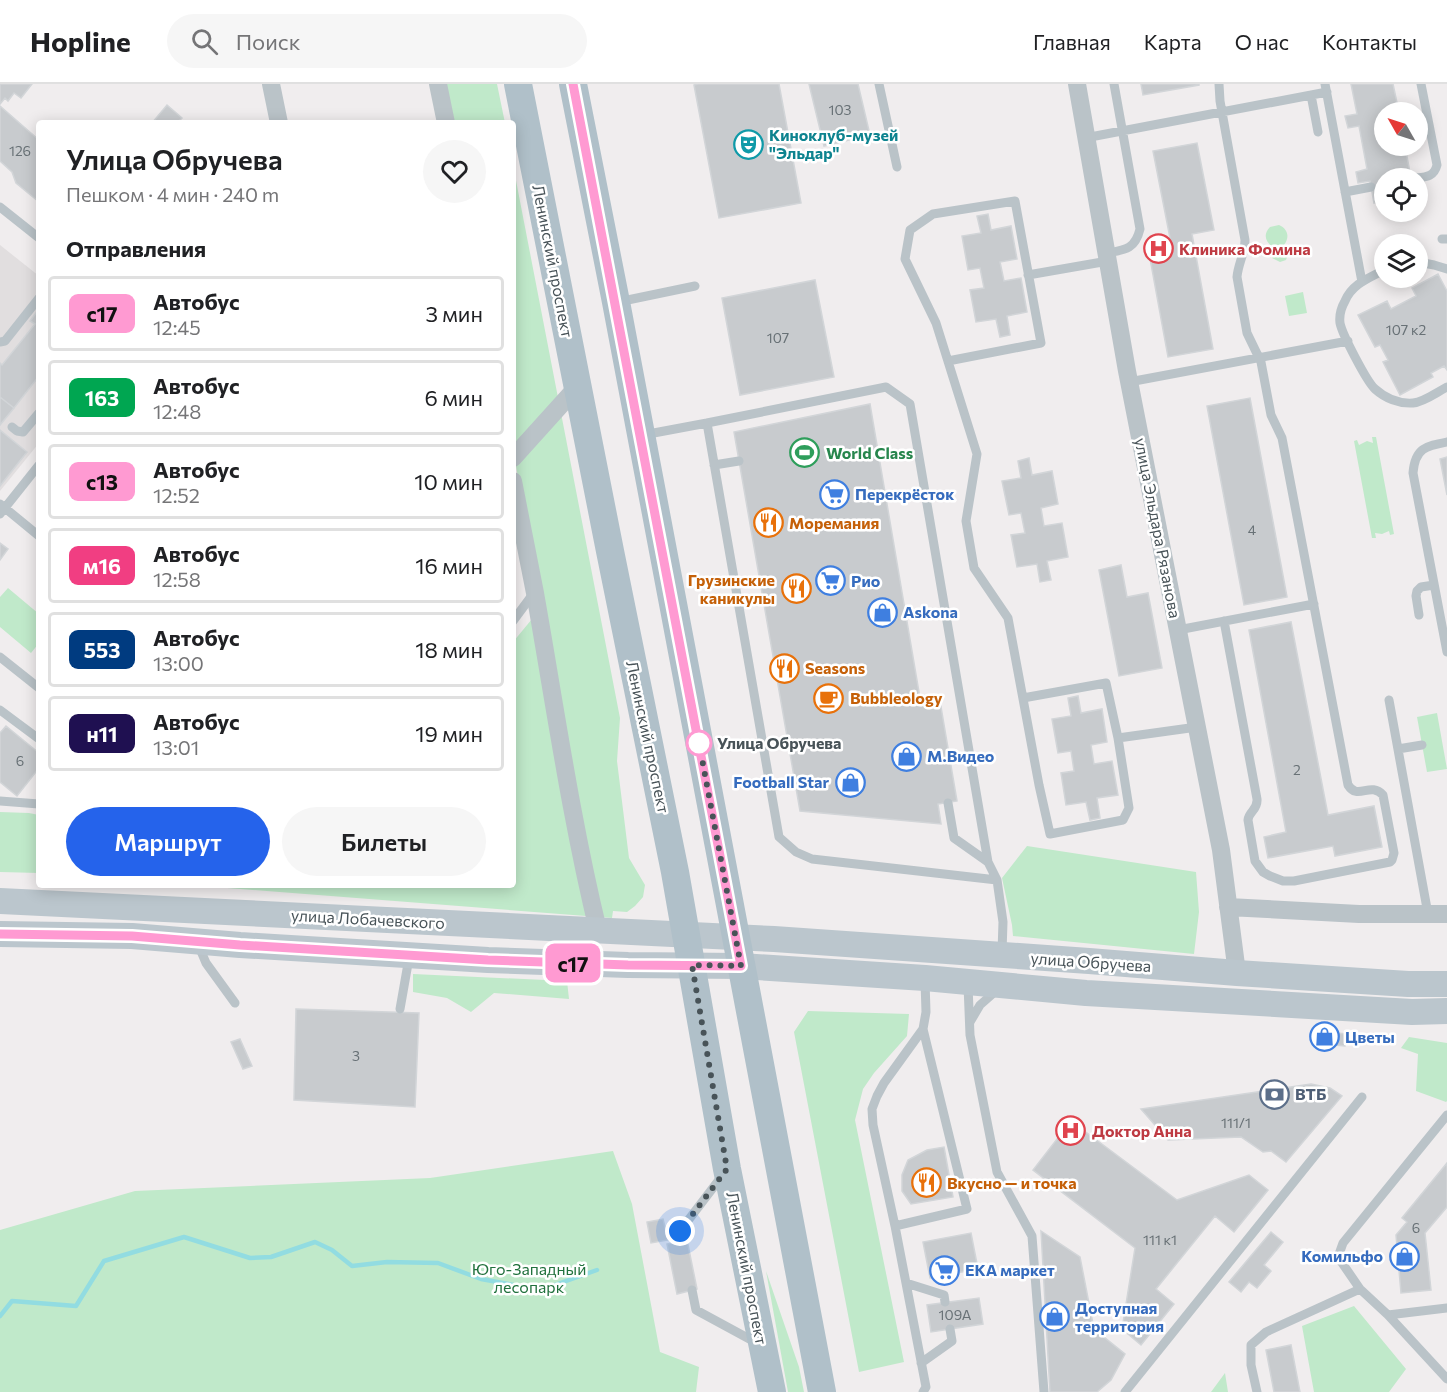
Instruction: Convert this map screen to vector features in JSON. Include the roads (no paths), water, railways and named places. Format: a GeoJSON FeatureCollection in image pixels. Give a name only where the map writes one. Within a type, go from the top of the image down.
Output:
{"type":"FeatureCollection","features":[{"type":"Feature","properties":{"kind":"main road","name":"Ленинский проспект"},"geometry":{"type":"LineString","coordinates":[[518,84],[687,935],[727,1169],[772,1392]]}},
{"type":"Feature","properties":{"kind":"main road"},"geometry":{"type":"LineString","coordinates":[[574,85],[822,1392]]}},
{"type":"Feature","properties":{"kind":"main road","name":"улица Лобачевского"},"geometry":{"type":"LineString","coordinates":[[0,901],[736,937]]}},
{"type":"Feature","properties":{"kind":"main road","name":"улица Лобачевского"},"geometry":{"type":"LineString","coordinates":[[4,938],[132,936],[488,960],[741,966]]}},
{"type":"Feature","properties":{"kind":"main road","name":"улица Обручева"},"geometry":{"type":"LineString","coordinates":[[736,937],[1237,973],[1408,984],[1447,984]]}},
{"type":"Feature","properties":{"kind":"main road","name":"улица Обручева"},"geometry":{"type":"LineString","coordinates":[[741,966],[925,978],[1086,993],[1412,1012],[1447,1011]]}},
{"type":"Feature","properties":{"kind":"street"},"geometry":{"type":"LineString","coordinates":[[271,84],[278,120]]}},
{"type":"Feature","properties":{"kind":"street"},"geometry":{"type":"LineString","coordinates":[[438,84],[445,120]]}},
{"type":"Feature","properties":{"kind":"street","name":"улица Эльдара Рязанова"},"geometry":{"type":"LineString","coordinates":[[1077,84],[1129,382],[1221,850],[1237,973]]}},
{"type":"Feature","properties":{"kind":"street"},"geometry":{"type":"LineString","coordinates":[[516,455],[577,387]]}},
{"type":"Feature","properties":{"kind":"street"},"geometry":{"type":"LineString","coordinates":[[516,497],[572,811],[598,930]]}},
{"type":"Feature","properties":{"kind":"street"},"geometry":{"type":"LineString","coordinates":[[1228,907],[1359,914],[1447,914]]}},
{"type":"Feature","properties":{"kind":"street"},"geometry":{"type":"LineString","coordinates":[[1010,987],[1004,971],[1008,961],[1015,957],[1011,956]]}},
{"type":"Feature","properties":{"kind":"lane"},"geometry":{"type":"LineString","coordinates":[[879,84],[897,167]]}},
{"type":"Feature","properties":{"kind":"lane"},"geometry":{"type":"LineString","coordinates":[[1028,275],[1107,257],[1130,247],[1137,239],[1140,229],[1114,84]]}},
{"type":"Feature","properties":{"kind":"lane"},"geometry":{"type":"LineString","coordinates":[[1219,84],[1245,240],[1237,283],[1247,333],[1263,367],[1271,415],[1282,438],[1348,785],[1356,792],[1373,789],[1383,795],[1394,853],[1392,860],[1387,864],[1283,881],[1263,872],[1255,861],[1248,820],[1249,814],[1256,807],[1257,800],[1224,621]]}},
{"type":"Feature","properties":{"kind":"lane"},"geometry":{"type":"LineString","coordinates":[[1421,84],[1437,165],[1435,171],[1428,176]]}},
{"type":"Feature","properties":{"kind":"lane"},"geometry":{"type":"LineString","coordinates":[[1085,138],[1311,95],[1326,88],[1362,282]]}},
{"type":"Feature","properties":{"kind":"lane"},"geometry":{"type":"LineString","coordinates":[[1311,95],[1318,132]]}},
{"type":"Feature","properties":{"kind":"lane"},"geometry":{"type":"LineString","coordinates":[[1345,192],[1371,187]]}},
{"type":"Feature","properties":{"kind":"lane"},"geometry":{"type":"LineString","coordinates":[[948,361],[1041,343],[1015,201],[933,214],[910,230],[905,259],[936,323],[977,454],[966,521],[974,568],[1008,618],[1023,698],[1050,834],[1123,820],[1129,808],[1118,738],[1106,683],[1023,698]]}},
{"type":"Feature","properties":{"kind":"lane"},"geometry":{"type":"LineString","coordinates":[[0,207],[36,236]]}},
{"type":"Feature","properties":{"kind":"lane"},"geometry":{"type":"LineString","coordinates":[[1428,264],[1447,270]]}},
{"type":"Feature","properties":{"kind":"lane"},"geometry":{"type":"LineString","coordinates":[[1374,275],[1355,285],[1348,294],[1340,314],[1341,327],[1370,383],[1386,397],[1399,402],[1418,403],[1447,387]]}},
{"type":"Feature","properties":{"kind":"lane"},"geometry":{"type":"LineString","coordinates":[[616,302],[695,286]]}},
{"type":"Feature","properties":{"kind":"lane"},"geometry":{"type":"LineString","coordinates":[[0,342],[5,341],[36,302]]}},
{"type":"Feature","properties":{"kind":"lane"},"geometry":{"type":"LineString","coordinates":[[1129,382],[1348,340]]}},
{"type":"Feature","properties":{"kind":"lane"},"geometry":{"type":"LineString","coordinates":[[641,435],[886,387],[910,404],[987,862],[997,880],[1011,956]]}},
{"type":"Feature","properties":{"kind":"lane"},"geometry":{"type":"LineString","coordinates":[[12,427],[23,432],[36,417]]}},
{"type":"Feature","properties":{"kind":"lane"},"geometry":{"type":"LineString","coordinates":[[707,423],[779,837],[796,852],[812,859],[997,880]]}},
{"type":"Feature","properties":{"kind":"lane"},"geometry":{"type":"LineString","coordinates":[[1447,442],[1427,446],[1419,454],[1413,472],[1447,652]]}},
{"type":"Feature","properties":{"kind":"lane"},"geometry":{"type":"LineString","coordinates":[[714,465],[739,461]]}},
{"type":"Feature","properties":{"kind":"lane"},"geometry":{"type":"LineString","coordinates":[[36,469],[2,509],[36,534]]}},
{"type":"Feature","properties":{"kind":"lane"},"geometry":{"type":"LineString","coordinates":[[1419,615],[1417,591],[1421,587],[1434,585]]}},
{"type":"Feature","properties":{"kind":"lane"},"geometry":{"type":"LineString","coordinates":[[516,617],[534,592]]}},
{"type":"Feature","properties":{"kind":"lane"},"geometry":{"type":"LineString","coordinates":[[1178,630],[1314,604]]}},
{"type":"Feature","properties":{"kind":"lane"},"geometry":{"type":"LineString","coordinates":[[0,657],[36,686]]}},
{"type":"Feature","properties":{"kind":"lane"},"geometry":{"type":"LineString","coordinates":[[1389,700],[1428,914]]}},
{"type":"Feature","properties":{"kind":"lane"},"geometry":{"type":"LineString","coordinates":[[0,710],[36,737]]}},
{"type":"Feature","properties":{"kind":"lane"},"geometry":{"type":"LineString","coordinates":[[1118,738],[1197,727]]}},
{"type":"Feature","properties":{"kind":"lane"},"geometry":{"type":"LineString","coordinates":[[1398,749],[1422,745]]}},
{"type":"Feature","properties":{"kind":"lane"},"geometry":{"type":"LineString","coordinates":[[0,801],[36,804]]}},
{"type":"Feature","properties":{"kind":"lane"},"geometry":{"type":"LineString","coordinates":[[948,802],[954,838],[987,862]]}},
{"type":"Feature","properties":{"kind":"lane"},"geometry":{"type":"LineString","coordinates":[[197,942],[207,963],[235,1003]]}},
{"type":"Feature","properties":{"kind":"lane"},"geometry":{"type":"LineString","coordinates":[[400,1009],[410,956]]}},
{"type":"Feature","properties":{"kind":"lane"},"geometry":{"type":"LineString","coordinates":[[895,1226],[967,1209],[923,1029],[926,1012],[925,978]]}},
{"type":"Feature","properties":{"kind":"lane"},"geometry":{"type":"LineString","coordinates":[[968,983],[970,1035],[997,1172],[1032,1236],[1044,1392]]}},
{"type":"Feature","properties":{"kind":"lane"},"geometry":{"type":"LineString","coordinates":[[970,1022],[980,1005],[1010,987]]}},
{"type":"Feature","properties":{"kind":"lane"},"geometry":{"type":"LineString","coordinates":[[923,1029],[885,1083],[872,1109],[873,1125],[926,1387],[923,1392]]}},
{"type":"Feature","properties":{"kind":"lane"},"geometry":{"type":"LineString","coordinates":[[1125,1392],[1362,1097]]}},
{"type":"Feature","properties":{"kind":"lane"},"geometry":{"type":"LineString","coordinates":[[1447,1115],[1343,1243],[1338,1257],[1360,1289],[1388,1315],[1447,1379]]}},
{"type":"Feature","properties":{"kind":"lane"},"geometry":{"type":"LineString","coordinates":[[682,1241],[680,1231],[727,1169]]}},
{"type":"Feature","properties":{"kind":"lane"},"geometry":{"type":"LineString","coordinates":[[906,1283],[944,1295],[945,1302]]}},
{"type":"Feature","properties":{"kind":"lane"},"geometry":{"type":"LineString","coordinates":[[1257,1392],[1251,1365],[1251,1345],[1266,1332],[1360,1289]]}},
{"type":"Feature","properties":{"kind":"lane"},"geometry":{"type":"LineString","coordinates":[[692,1290],[696,1310],[763,1346]]}},
{"type":"Feature","properties":{"kind":"lane"},"geometry":{"type":"LineString","coordinates":[[1388,1315],[1447,1308]]}},
{"type":"Feature","properties":{"kind":"lane"},"geometry":{"type":"LineString","coordinates":[[921,1363],[952,1341],[950,1329]]}},
{"type":"Feature","properties":{"kind":"waterway"},"geometry":{"type":"LineString","coordinates":[[0,1316],[12,1301],[76,1306],[104,1261],[184,1237],[250,1258],[271,1257],[315,1242],[332,1250],[352,1266],[387,1262],[438,1263],[481,1279],[541,1290],[597,1270]]}},
{"type":"Feature","properties":{"kind":"place","name":"Киноклуб-музей \"Эльдар\""},"geometry":{"type":"Point","coordinates":[748,144]}},
{"type":"Feature","properties":{"kind":"place","name":"Клиника Фомина"},"geometry":{"type":"Point","coordinates":[1158,249]}},
{"type":"Feature","properties":{"kind":"place","name":"World Class"},"geometry":{"type":"Point","coordinates":[805,453]}},
{"type":"Feature","properties":{"kind":"place","name":"Перекрёсток"},"geometry":{"type":"Point","coordinates":[834,494]}},
{"type":"Feature","properties":{"kind":"place","name":"Моремания"},"geometry":{"type":"Point","coordinates":[768,523]}},
{"type":"Feature","properties":{"kind":"place","name":"Рио"},"geometry":{"type":"Point","coordinates":[830,581]}},
{"type":"Feature","properties":{"kind":"place","name":"Грузинские каникулы"},"geometry":{"type":"Point","coordinates":[796,589]}},
{"type":"Feature","properties":{"kind":"place","name":"Askona"},"geometry":{"type":"Point","coordinates":[882,612]}},
{"type":"Feature","properties":{"kind":"place","name":"Seasons"},"geometry":{"type":"Point","coordinates":[784,668]}},
{"type":"Feature","properties":{"kind":"place","name":"Bubbleology"},"geometry":{"type":"Point","coordinates":[829,698]}},
{"type":"Feature","properties":{"kind":"place","name":"Улица Обручева"},"geometry":{"type":"Point","coordinates":[699,743]}},
{"type":"Feature","properties":{"kind":"place","name":"М.Видео"},"geometry":{"type":"Point","coordinates":[906,756]}},
{"type":"Feature","properties":{"kind":"place","name":"Football Star"},"geometry":{"type":"Point","coordinates":[850,782]}},
{"type":"Feature","properties":{"kind":"place","name":"Цветы"},"geometry":{"type":"Point","coordinates":[1324,1037]}},
{"type":"Feature","properties":{"kind":"place","name":"ВТБ"},"geometry":{"type":"Point","coordinates":[1274,1094]}},
{"type":"Feature","properties":{"kind":"place","name":"Доктор Анна"},"geometry":{"type":"Point","coordinates":[1071,1131]}},
{"type":"Feature","properties":{"kind":"place","name":"Вкусно — и точка"},"geometry":{"type":"Point","coordinates":[926,1183]}},
{"type":"Feature","properties":{"kind":"place","name":"Комильфо"},"geometry":{"type":"Point","coordinates":[1404,1256]}},
{"type":"Feature","properties":{"kind":"place","name":"ЕКА маркет"},"geometry":{"type":"Point","coordinates":[944,1270]}},
{"type":"Feature","properties":{"kind":"place","name":"Доступная территория"},"geometry":{"type":"Point","coordinates":[1054,1317]}},
{"type":"Feature","properties":{"kind":"park label","name":"Юго-Западный лесопарк"},"geometry":{"type":"Point","coordinates":[529,1278]}}]}
